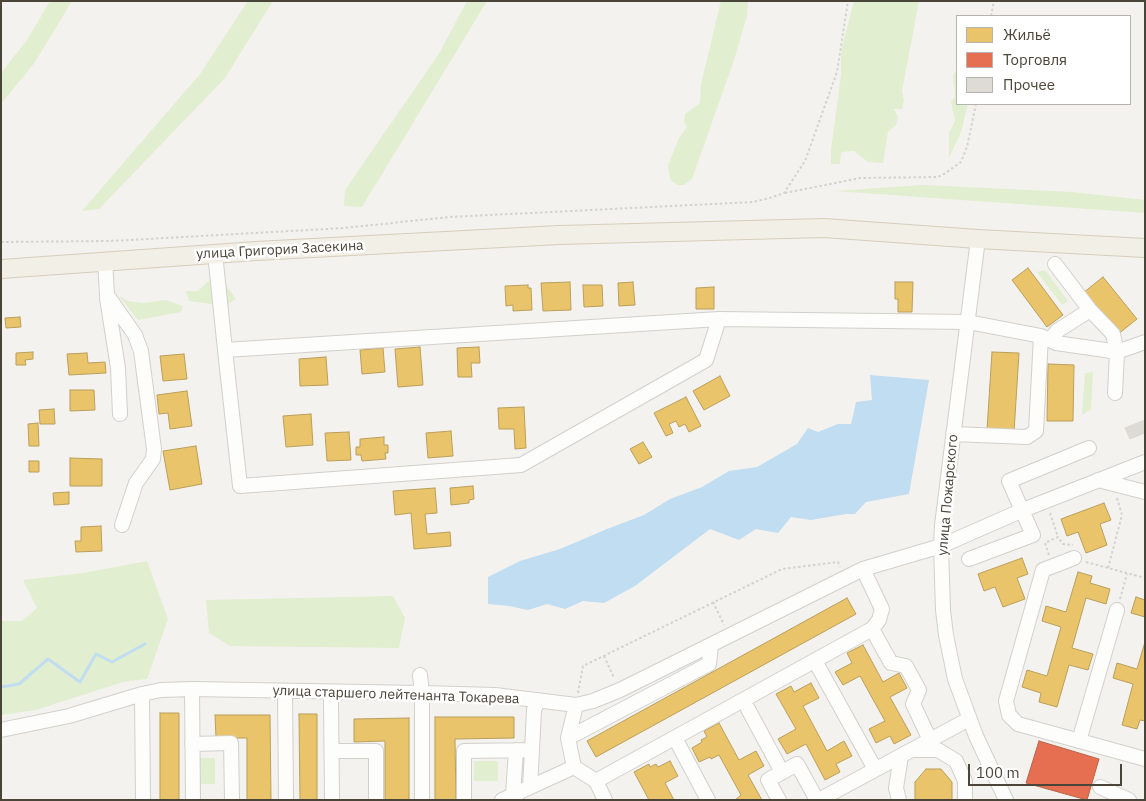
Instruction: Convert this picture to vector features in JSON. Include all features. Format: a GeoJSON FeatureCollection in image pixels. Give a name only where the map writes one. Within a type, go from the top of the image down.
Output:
{"type":"FeatureCollection","features":[{"type":"Feature","properties":{"kind":"main road","name":"улица Григория Засекина"},"geometry":{"type":"LineString","coordinates":[[1,269],[215,253],[559,235],[824,228],[1145,248]]}},
{"type":"Feature","properties":{"kind":"street","name":"улица Пожарского"},"geometry":{"type":"LineString","coordinates":[[978,239],[945,499],[941,546],[946,635],[955,679],[969,719],[1006,800]]}},
{"type":"Feature","properties":{"kind":"street"},"geometry":{"type":"LineString","coordinates":[[215,253],[240,486],[521,465],[706,360],[719,320]]}},
{"type":"Feature","properties":{"kind":"street"},"geometry":{"type":"LineString","coordinates":[[105,260],[109,318],[118,368],[120,414]]}},
{"type":"Feature","properties":{"kind":"street"},"geometry":{"type":"LineString","coordinates":[[1056,264],[1090,310],[1112,334],[1117,352],[1115,393]]}},
{"type":"Feature","properties":{"kind":"street"},"geometry":{"type":"LineString","coordinates":[[107,295],[134,335],[141,351],[154,449],[153,459],[136,482],[122,525]]}},
{"type":"Feature","properties":{"kind":"street"},"geometry":{"type":"LineString","coordinates":[[1045,338],[1090,310]]}},
{"type":"Feature","properties":{"kind":"street"},"geometry":{"type":"LineString","coordinates":[[224,350],[719,320],[968,322],[1045,338],[1056,343],[1117,352],[1145,342]]}},
{"type":"Feature","properties":{"kind":"street"},"geometry":{"type":"LineString","coordinates":[[953,434],[1027,437],[1036,432],[1045,338]]}},
{"type":"Feature","properties":{"kind":"street"},"geometry":{"type":"LineString","coordinates":[[969,559],[1033,535],[1009,481],[1089,448]]}},
{"type":"Feature","properties":{"kind":"street","name":"улица старшего лейтенанта Токарева"},"geometry":{"type":"LineString","coordinates":[[1,730],[69,716],[161,690],[495,695],[576,705],[593,701],[620,690],[863,569],[941,546],[1023,510],[1145,462]]}},
{"type":"Feature","properties":{"kind":"street"},"geometry":{"type":"LineString","coordinates":[[1098,480],[1145,492]]}},
{"type":"Feature","properties":{"kind":"street"},"geometry":{"type":"LineString","coordinates":[[1076,559],[1043,570],[1006,701],[1006,708],[1012,720],[1018,724],[1145,759]]}},
{"type":"Feature","properties":{"kind":"street"},"geometry":{"type":"LineString","coordinates":[[596,781],[872,629],[880,620],[882,609],[863,569]]}},
{"type":"Feature","properties":{"kind":"street"},"geometry":{"type":"LineString","coordinates":[[1079,741],[1117,610]]}},
{"type":"Feature","properties":{"kind":"street"},"geometry":{"type":"LineString","coordinates":[[872,629],[891,663],[906,666],[919,690],[913,704],[930,740]]}},
{"type":"Feature","properties":{"kind":"street"},"geometry":{"type":"LineString","coordinates":[[568,738],[709,664],[711,644]]}},
{"type":"Feature","properties":{"kind":"street"},"geometry":{"type":"LineString","coordinates":[[815,661],[875,769]]}},
{"type":"Feature","properties":{"kind":"street"},"geometry":{"type":"LineString","coordinates":[[420,674],[422,693],[422,800]]}},
{"type":"Feature","properties":{"kind":"street"},"geometry":{"type":"LineString","coordinates":[[192,689],[193,800]]}},
{"type":"Feature","properties":{"kind":"street"},"geometry":{"type":"LineString","coordinates":[[285,691],[286,800]]}},
{"type":"Feature","properties":{"kind":"street"},"geometry":{"type":"LineString","coordinates":[[143,800],[145,695]]}},
{"type":"Feature","properties":{"kind":"street"},"geometry":{"type":"LineString","coordinates":[[331,698],[332,800]]}},
{"type":"Feature","properties":{"kind":"street"},"geometry":{"type":"LineString","coordinates":[[530,787],[534,710],[538,700]]}},
{"type":"Feature","properties":{"kind":"street"},"geometry":{"type":"LineString","coordinates":[[576,705],[568,738],[574,767],[596,781],[605,800]]}},
{"type":"Feature","properties":{"kind":"street"},"geometry":{"type":"LineString","coordinates":[[748,710],[782,772]]}},
{"type":"Feature","properties":{"kind":"street"},"geometry":{"type":"LineString","coordinates":[[779,800],[768,780],[797,764],[818,800],[969,719]]}},
{"type":"Feature","properties":{"kind":"street"},"geometry":{"type":"LineString","coordinates":[[675,738],[708,800]]}},
{"type":"Feature","properties":{"kind":"street"},"geometry":{"type":"LineString","coordinates":[[192,744],[231,743],[232,800]]}},
{"type":"Feature","properties":{"kind":"street"},"geometry":{"type":"LineString","coordinates":[[464,800],[464,750],[532,750]]}},
{"type":"Feature","properties":{"kind":"street"},"geometry":{"type":"LineString","coordinates":[[510,798],[516,750]]}},
{"type":"Feature","properties":{"kind":"street"},"geometry":{"type":"LineString","coordinates":[[907,752],[938,750],[956,761],[965,781],[965,800]]}},
{"type":"Feature","properties":{"kind":"street"},"geometry":{"type":"LineString","coordinates":[[332,751],[376,751],[376,800]]}},
{"type":"Feature","properties":{"kind":"street"},"geometry":{"type":"LineString","coordinates":[[899,800],[896,788],[907,752]]}},
{"type":"Feature","properties":{"kind":"street"},"geometry":{"type":"LineString","coordinates":[[510,798],[574,767]]}},
{"type":"Feature","properties":{"kind":"street"},"geometry":{"type":"LineString","coordinates":[[1100,787],[1129,800]]}},
{"type":"Feature","properties":{"kind":"path"},"geometry":{"type":"LineString","coordinates":[[784,193],[805,161],[837,72],[848,1]]}},
{"type":"Feature","properties":{"kind":"path"},"geometry":{"type":"LineString","coordinates":[[991,15],[994,1]]}},
{"type":"Feature","properties":{"kind":"path"},"geometry":{"type":"LineString","coordinates":[[1,242],[111,241],[344,228],[449,217],[754,202],[784,193],[860,178],[938,177],[961,162],[967,147],[976,105]]}},
{"type":"Feature","properties":{"kind":"path"},"geometry":{"type":"LineString","coordinates":[[1108,568],[1122,515],[1114,484]]}},
{"type":"Feature","properties":{"kind":"path"},"geometry":{"type":"LineString","coordinates":[[1046,501],[1058,537],[1063,544],[1075,546],[1076,559],[1145,578]]}},
{"type":"Feature","properties":{"kind":"path"},"geometry":{"type":"LineString","coordinates":[[1052,567],[1045,544],[1058,537]]}},
{"type":"Feature","properties":{"kind":"path"},"geometry":{"type":"LineString","coordinates":[[576,705],[583,666],[782,569],[838,562],[845,578]]}},
{"type":"Feature","properties":{"kind":"path"},"geometry":{"type":"LineString","coordinates":[[1117,610],[1127,574]]}},
{"type":"Feature","properties":{"kind":"path"},"geometry":{"type":"LineString","coordinates":[[713,602],[729,636]]}},
{"type":"Feature","properties":{"kind":"path"},"geometry":{"type":"LineString","coordinates":[[604,656],[620,690]]}},
{"type":"Feature","properties":{"kind":"green space"},"geometry":{"type":"Polygon","coordinates":[[[50,1],[72,1],[35,62],[1,104],[1,73],[27,40],[50,1]]]}},
{"type":"Feature","properties":{"kind":"green space"},"geometry":{"type":"Polygon","coordinates":[[[248,1],[273,1],[225,78],[99,209],[82,211],[200,74],[248,1]]]}},
{"type":"Feature","properties":{"kind":"green space"},"geometry":{"type":"Polygon","coordinates":[[[467,1],[487,1],[362,207],[344,206],[345,190],[440,52],[467,1]]]}},
{"type":"Feature","properties":{"kind":"green space"},"geometry":{"type":"Polygon","coordinates":[[[721,1],[748,1],[747,16],[734,60],[692,179],[684,185],[678,185],[670,180],[668,165],[679,138],[687,127],[684,122],[685,114],[700,103],[701,84],[721,1]]]}},
{"type":"Feature","properties":{"kind":"green space"},"geometry":{"type":"Polygon","coordinates":[[[854,1],[919,1],[902,91],[904,101],[902,109],[894,109],[898,117],[896,125],[888,132],[883,163],[868,162],[854,151],[841,152],[840,164],[831,164],[831,150],[841,75],[841,51],[854,1]]]}},
{"type":"Feature","properties":{"kind":"green space"},"geometry":{"type":"Polygon","coordinates":[[[956,70],[956,105],[968,105],[961,132],[949,158],[949,133],[955,121],[951,102],[955,97],[953,75],[956,70]]]}},
{"type":"Feature","properties":{"kind":"green space"},"geometry":{"type":"Polygon","coordinates":[[[923,185],[1072,192],[1145,200],[1145,213],[835,191],[923,185]]]}},
{"type":"Feature","properties":{"kind":"green space"},"geometry":{"type":"Polygon","coordinates":[[[1045,270],[1068,301],[1062,305],[1037,272],[1045,270]]]}},
{"type":"Feature","properties":{"kind":"green space"},"geometry":{"type":"Polygon","coordinates":[[[213,277],[226,285],[236,299],[225,306],[189,301],[186,291],[198,291],[213,277]]]}},
{"type":"Feature","properties":{"kind":"green space"},"geometry":{"type":"Polygon","coordinates":[[[119,296],[128,301],[143,303],[166,300],[183,306],[181,312],[138,320],[119,296]]]}},
{"type":"Feature","properties":{"kind":"green space"},"geometry":{"type":"Polygon","coordinates":[[[1093,372],[1091,409],[1082,415],[1085,373],[1093,372]]]}},
{"type":"Feature","properties":{"kind":"green space"},"geometry":{"type":"Polygon","coordinates":[[[147,561],[168,619],[147,679],[123,682],[36,710],[1,715],[1,621],[22,621],[37,608],[23,580],[83,573],[147,561]]]}},
{"type":"Feature","properties":{"kind":"green space"},"geometry":{"type":"Polygon","coordinates":[[[393,596],[405,618],[399,648],[230,646],[209,633],[206,600],[393,596]]]}},
{"type":"Feature","properties":{"kind":"green space"},"geometry":{"type":"Polygon","coordinates":[[[198,758],[215,758],[215,784],[198,784],[198,758]]]}},
{"type":"Feature","properties":{"kind":"green space"},"geometry":{"type":"Polygon","coordinates":[[[474,761],[498,761],[498,781],[474,781],[474,761]]]}},
{"type":"Feature","properties":{"kind":"water"},"geometry":{"type":"Polygon","coordinates":[[[870,375],[929,380],[909,494],[866,502],[855,514],[811,520],[791,517],[778,533],[756,529],[739,540],[710,529],[635,586],[604,603],[583,601],[565,609],[547,604],[528,610],[488,604],[488,577],[520,561],[560,549],[644,515],[670,499],[702,487],[729,471],[757,467],[797,444],[808,428],[818,432],[838,424],[851,424],[856,402],[872,400],[870,375]]]}},
{"type":"Feature","properties":{"kind":"building: Жильё"},"geometry":{"type":"Polygon","coordinates":[[[1028,268],[1063,315],[1047,327],[1012,280],[1028,268]]]}},
{"type":"Feature","properties":{"kind":"building: Жильё"},"geometry":{"type":"Polygon","coordinates":[[[1103,277],[1137,319],[1117,335],[1083,293],[1103,277]]]}},
{"type":"Feature","properties":{"kind":"building: Жильё"},"geometry":{"type":"Polygon","coordinates":[[[570,282],[571,310],[543,311],[541,283],[570,282]]]}},
{"type":"Feature","properties":{"kind":"building: Жильё"},"geometry":{"type":"Polygon","coordinates":[[[633,282],[635,305],[619,306],[618,283],[633,282]]]}},
{"type":"Feature","properties":{"kind":"building: Жильё"},"geometry":{"type":"Polygon","coordinates":[[[895,282],[913,282],[912,312],[898,312],[898,299],[895,299],[895,282]]]}},
{"type":"Feature","properties":{"kind":"building: Жильё"},"geometry":{"type":"Polygon","coordinates":[[[528,285],[528,288],[531,288],[532,310],[513,311],[513,305],[506,306],[505,286],[528,285]]]}},
{"type":"Feature","properties":{"kind":"building: Жильё"},"geometry":{"type":"Polygon","coordinates":[[[583,285],[602,285],[603,306],[584,307],[583,285]]]}},
{"type":"Feature","properties":{"kind":"building: Жильё"},"geometry":{"type":"Polygon","coordinates":[[[714,287],[714,309],[696,309],[696,288],[714,287]]]}},
{"type":"Feature","properties":{"kind":"building: Жильё"},"geometry":{"type":"Polygon","coordinates":[[[20,317],[21,327],[6,328],[5,318],[20,317]]]}},
{"type":"Feature","properties":{"kind":"building: Жильё"},"geometry":{"type":"Polygon","coordinates":[[[420,347],[423,385],[398,387],[395,349],[420,347]]]}},
{"type":"Feature","properties":{"kind":"building: Жильё"},"geometry":{"type":"Polygon","coordinates":[[[479,347],[480,363],[471,363],[472,377],[458,377],[457,348],[479,347]]]}},
{"type":"Feature","properties":{"kind":"building: Жильё"},"geometry":{"type":"Polygon","coordinates":[[[383,348],[385,372],[362,374],[360,350],[383,348]]]}},
{"type":"Feature","properties":{"kind":"building: Жильё"},"geometry":{"type":"Polygon","coordinates":[[[33,352],[33,359],[25,360],[26,365],[16,365],[16,353],[33,352]]]}},
{"type":"Feature","properties":{"kind":"building: Жильё"},"geometry":{"type":"Polygon","coordinates":[[[992,352],[1019,353],[1014,432],[987,430],[992,352]]]}},
{"type":"Feature","properties":{"kind":"building: Жильё"},"geometry":{"type":"Polygon","coordinates":[[[87,353],[88,363],[105,362],[106,373],[69,375],[67,354],[87,353]]]}},
{"type":"Feature","properties":{"kind":"building: Жильё"},"geometry":{"type":"Polygon","coordinates":[[[184,354],[187,379],[163,381],[160,356],[184,354]]]}},
{"type":"Feature","properties":{"kind":"building: Жильё"},"geometry":{"type":"Polygon","coordinates":[[[326,357],[328,385],[300,386],[299,359],[326,357]]]}},
{"type":"Feature","properties":{"kind":"building: Жильё"},"geometry":{"type":"Polygon","coordinates":[[[1048,364],[1074,365],[1073,421],[1047,421],[1048,364]]]}},
{"type":"Feature","properties":{"kind":"building: Жильё"},"geometry":{"type":"Polygon","coordinates":[[[720,376],[730,396],[704,410],[693,391],[720,376]]]}},
{"type":"Feature","properties":{"kind":"building: Жильё"},"geometry":{"type":"Polygon","coordinates":[[[70,390],[94,390],[95,410],[70,411],[70,390]]]}},
{"type":"Feature","properties":{"kind":"building: Жильё"},"geometry":{"type":"Polygon","coordinates":[[[187,391],[192,426],[170,429],[168,413],[159,414],[157,395],[187,391]]]}},
{"type":"Feature","properties":{"kind":"building: Жильё"},"geometry":{"type":"Polygon","coordinates":[[[686,397],[701,426],[689,432],[685,424],[679,427],[676,421],[669,424],[673,433],[666,436],[654,413],[686,397]]]}},
{"type":"Feature","properties":{"kind":"building: Жильё"},"geometry":{"type":"Polygon","coordinates":[[[524,407],[526,448],[515,449],[514,429],[499,429],[498,408],[524,407]]]}},
{"type":"Feature","properties":{"kind":"building: Жильё"},"geometry":{"type":"Polygon","coordinates":[[[54,409],[55,424],[40,424],[39,410],[54,409]]]}},
{"type":"Feature","properties":{"kind":"building: Жильё"},"geometry":{"type":"Polygon","coordinates":[[[311,414],[313,445],[286,447],[283,416],[311,414]]]}},
{"type":"Feature","properties":{"kind":"building: Жильё"},"geometry":{"type":"Polygon","coordinates":[[[38,423],[39,446],[29,446],[28,424],[38,423]]]}},
{"type":"Feature","properties":{"kind":"building: Жильё"},"geometry":{"type":"Polygon","coordinates":[[[451,431],[453,456],[428,458],[426,433],[451,431]]]}},
{"type":"Feature","properties":{"kind":"building: Жильё"},"geometry":{"type":"Polygon","coordinates":[[[349,432],[351,460],[327,461],[325,433],[349,432]]]}},
{"type":"Feature","properties":{"kind":"building: Жильё"},"geometry":{"type":"Polygon","coordinates":[[[384,437],[384,445],[388,445],[388,453],[385,453],[386,459],[362,461],[361,455],[356,455],[356,447],[360,447],[360,439],[384,437]]]}},
{"type":"Feature","properties":{"kind":"building: Жильё"},"geometry":{"type":"Polygon","coordinates":[[[643,442],[652,457],[639,464],[630,449],[643,442]]]}},
{"type":"Feature","properties":{"kind":"building: Жильё"},"geometry":{"type":"Polygon","coordinates":[[[196,446],[202,484],[170,490],[163,451],[196,446]]]}},
{"type":"Feature","properties":{"kind":"building: Жильё"},"geometry":{"type":"Polygon","coordinates":[[[70,458],[102,459],[102,486],[70,486],[70,458]]]}},
{"type":"Feature","properties":{"kind":"building: Жильё"},"geometry":{"type":"Polygon","coordinates":[[[29,461],[39,461],[39,472],[29,472],[29,461]]]}},
{"type":"Feature","properties":{"kind":"building: Жильё"},"geometry":{"type":"Polygon","coordinates":[[[473,486],[474,499],[469,500],[469,503],[451,505],[450,488],[473,486]]]}},
{"type":"Feature","properties":{"kind":"building: Жильё"},"geometry":{"type":"Polygon","coordinates":[[[435,488],[437,513],[425,514],[427,534],[450,532],[451,546],[414,549],[411,513],[395,515],[393,491],[435,488]]]}},
{"type":"Feature","properties":{"kind":"building: Жильё"},"geometry":{"type":"Polygon","coordinates":[[[69,492],[69,504],[54,505],[53,493],[69,492]]]}},
{"type":"Feature","properties":{"kind":"building: Жильё"},"geometry":{"type":"Polygon","coordinates":[[[1104,503],[1111,520],[1100,524],[1107,545],[1086,553],[1078,532],[1067,536],[1061,519],[1104,503]]]}},
{"type":"Feature","properties":{"kind":"building: Жильё"},"geometry":{"type":"Polygon","coordinates":[[[101,526],[102,551],[76,552],[75,541],[81,541],[81,527],[101,526]]]}},
{"type":"Feature","properties":{"kind":"building: Жильё"},"geometry":{"type":"Polygon","coordinates":[[[1022,558],[1028,574],[1017,578],[1025,599],[1003,607],[995,587],[984,591],[978,574],[1022,558]]]}},
{"type":"Feature","properties":{"kind":"building: Жильё"},"geometry":{"type":"Polygon","coordinates":[[[1078,572],[1092,576],[1090,583],[1110,589],[1106,604],[1086,598],[1072,648],[1093,654],[1088,670],[1069,665],[1057,707],[1039,702],[1041,693],[1022,687],[1027,670],[1047,676],[1061,627],[1042,621],[1046,606],[1066,612],[1078,572]]]}},
{"type":"Feature","properties":{"kind":"building: Жильё"},"geometry":{"type":"Polygon","coordinates":[[[1136,597],[1145,600],[1145,617],[1131,613],[1136,597]]]}},
{"type":"Feature","properties":{"kind":"building: Жильё"},"geometry":{"type":"Polygon","coordinates":[[[847,598],[856,614],[596,757],[587,741],[847,598]]]}},
{"type":"Feature","properties":{"kind":"building: Жильё"},"geometry":{"type":"Polygon","coordinates":[[[1145,642],[1145,721],[1140,720],[1137,729],[1122,725],[1133,684],[1113,678],[1117,663],[1137,669],[1145,642]]]}},
{"type":"Feature","properties":{"kind":"building: Жильё"},"geometry":{"type":"Polygon","coordinates":[[[863,645],[883,682],[899,673],[907,688],[890,697],[911,735],[894,744],[890,736],[876,743],[869,729],[885,721],[860,676],[843,685],[835,672],[852,663],[847,653],[863,645]]]}},
{"type":"Feature","properties":{"kind":"building: Жильё"},"geometry":{"type":"Polygon","coordinates":[[[811,683],[819,698],[803,706],[827,751],[844,741],[852,756],[836,764],[840,772],[825,780],[806,744],[787,754],[778,739],[796,729],[776,694],[791,686],[794,692],[811,683]]]}},
{"type":"Feature","properties":{"kind":"building: Жильё"},"geometry":{"type":"Polygon","coordinates":[[[160,713],[179,713],[179,800],[160,800],[160,713]]]}},
{"type":"Feature","properties":{"kind":"building: Жильё"},"geometry":{"type":"Polygon","coordinates":[[[299,714],[317,714],[317,800],[300,800],[299,714]]]}},
{"type":"Feature","properties":{"kind":"building: Жильё"},"geometry":{"type":"Polygon","coordinates":[[[215,715],[270,715],[271,800],[247,800],[247,738],[216,738],[215,715]]]}},
{"type":"Feature","properties":{"kind":"building: Жильё"},"geometry":{"type":"Polygon","coordinates":[[[435,717],[514,717],[514,738],[455,739],[456,800],[435,800],[435,717]]]}},
{"type":"Feature","properties":{"kind":"building: Жильё"},"geometry":{"type":"Polygon","coordinates":[[[409,718],[409,800],[385,800],[385,741],[354,742],[354,719],[409,718]]]}},
{"type":"Feature","properties":{"kind":"building: Жильё"},"geometry":{"type":"Polygon","coordinates":[[[719,723],[739,760],[756,751],[764,766],[748,775],[762,800],[735,800],[741,795],[719,755],[699,762],[692,748],[707,737],[704,731],[719,723]]]}},
{"type":"Feature","properties":{"kind":"building: Жильё"},"geometry":{"type":"Polygon","coordinates":[[[670,761],[678,776],[665,783],[674,800],[649,800],[634,772],[649,764],[650,767],[656,764],[658,767],[670,761]]]}},
{"type":"Feature","properties":{"kind":"building: Жильё"},"geometry":{"type":"Polygon","coordinates":[[[926,769],[941,769],[952,782],[952,800],[915,800],[915,782],[926,769]]]}},
{"type":"Feature","properties":{"kind":"building: Торговля"},"geometry":{"type":"Polygon","coordinates":[[[1039,741],[1099,759],[1087,800],[1026,783],[1039,741]]]}},
{"type":"Feature","properties":{"kind":"building: Прочее"},"geometry":{"type":"Polygon","coordinates":[[[1145,420],[1145,433],[1130,439],[1125,428],[1145,420]]]}},
{"type":"Feature","properties":{"kind":"waterway"},"geometry":{"type":"LineString","coordinates":[[1,687],[19,684],[48,659],[80,682],[96,654],[112,662],[145,644]]}}]}
